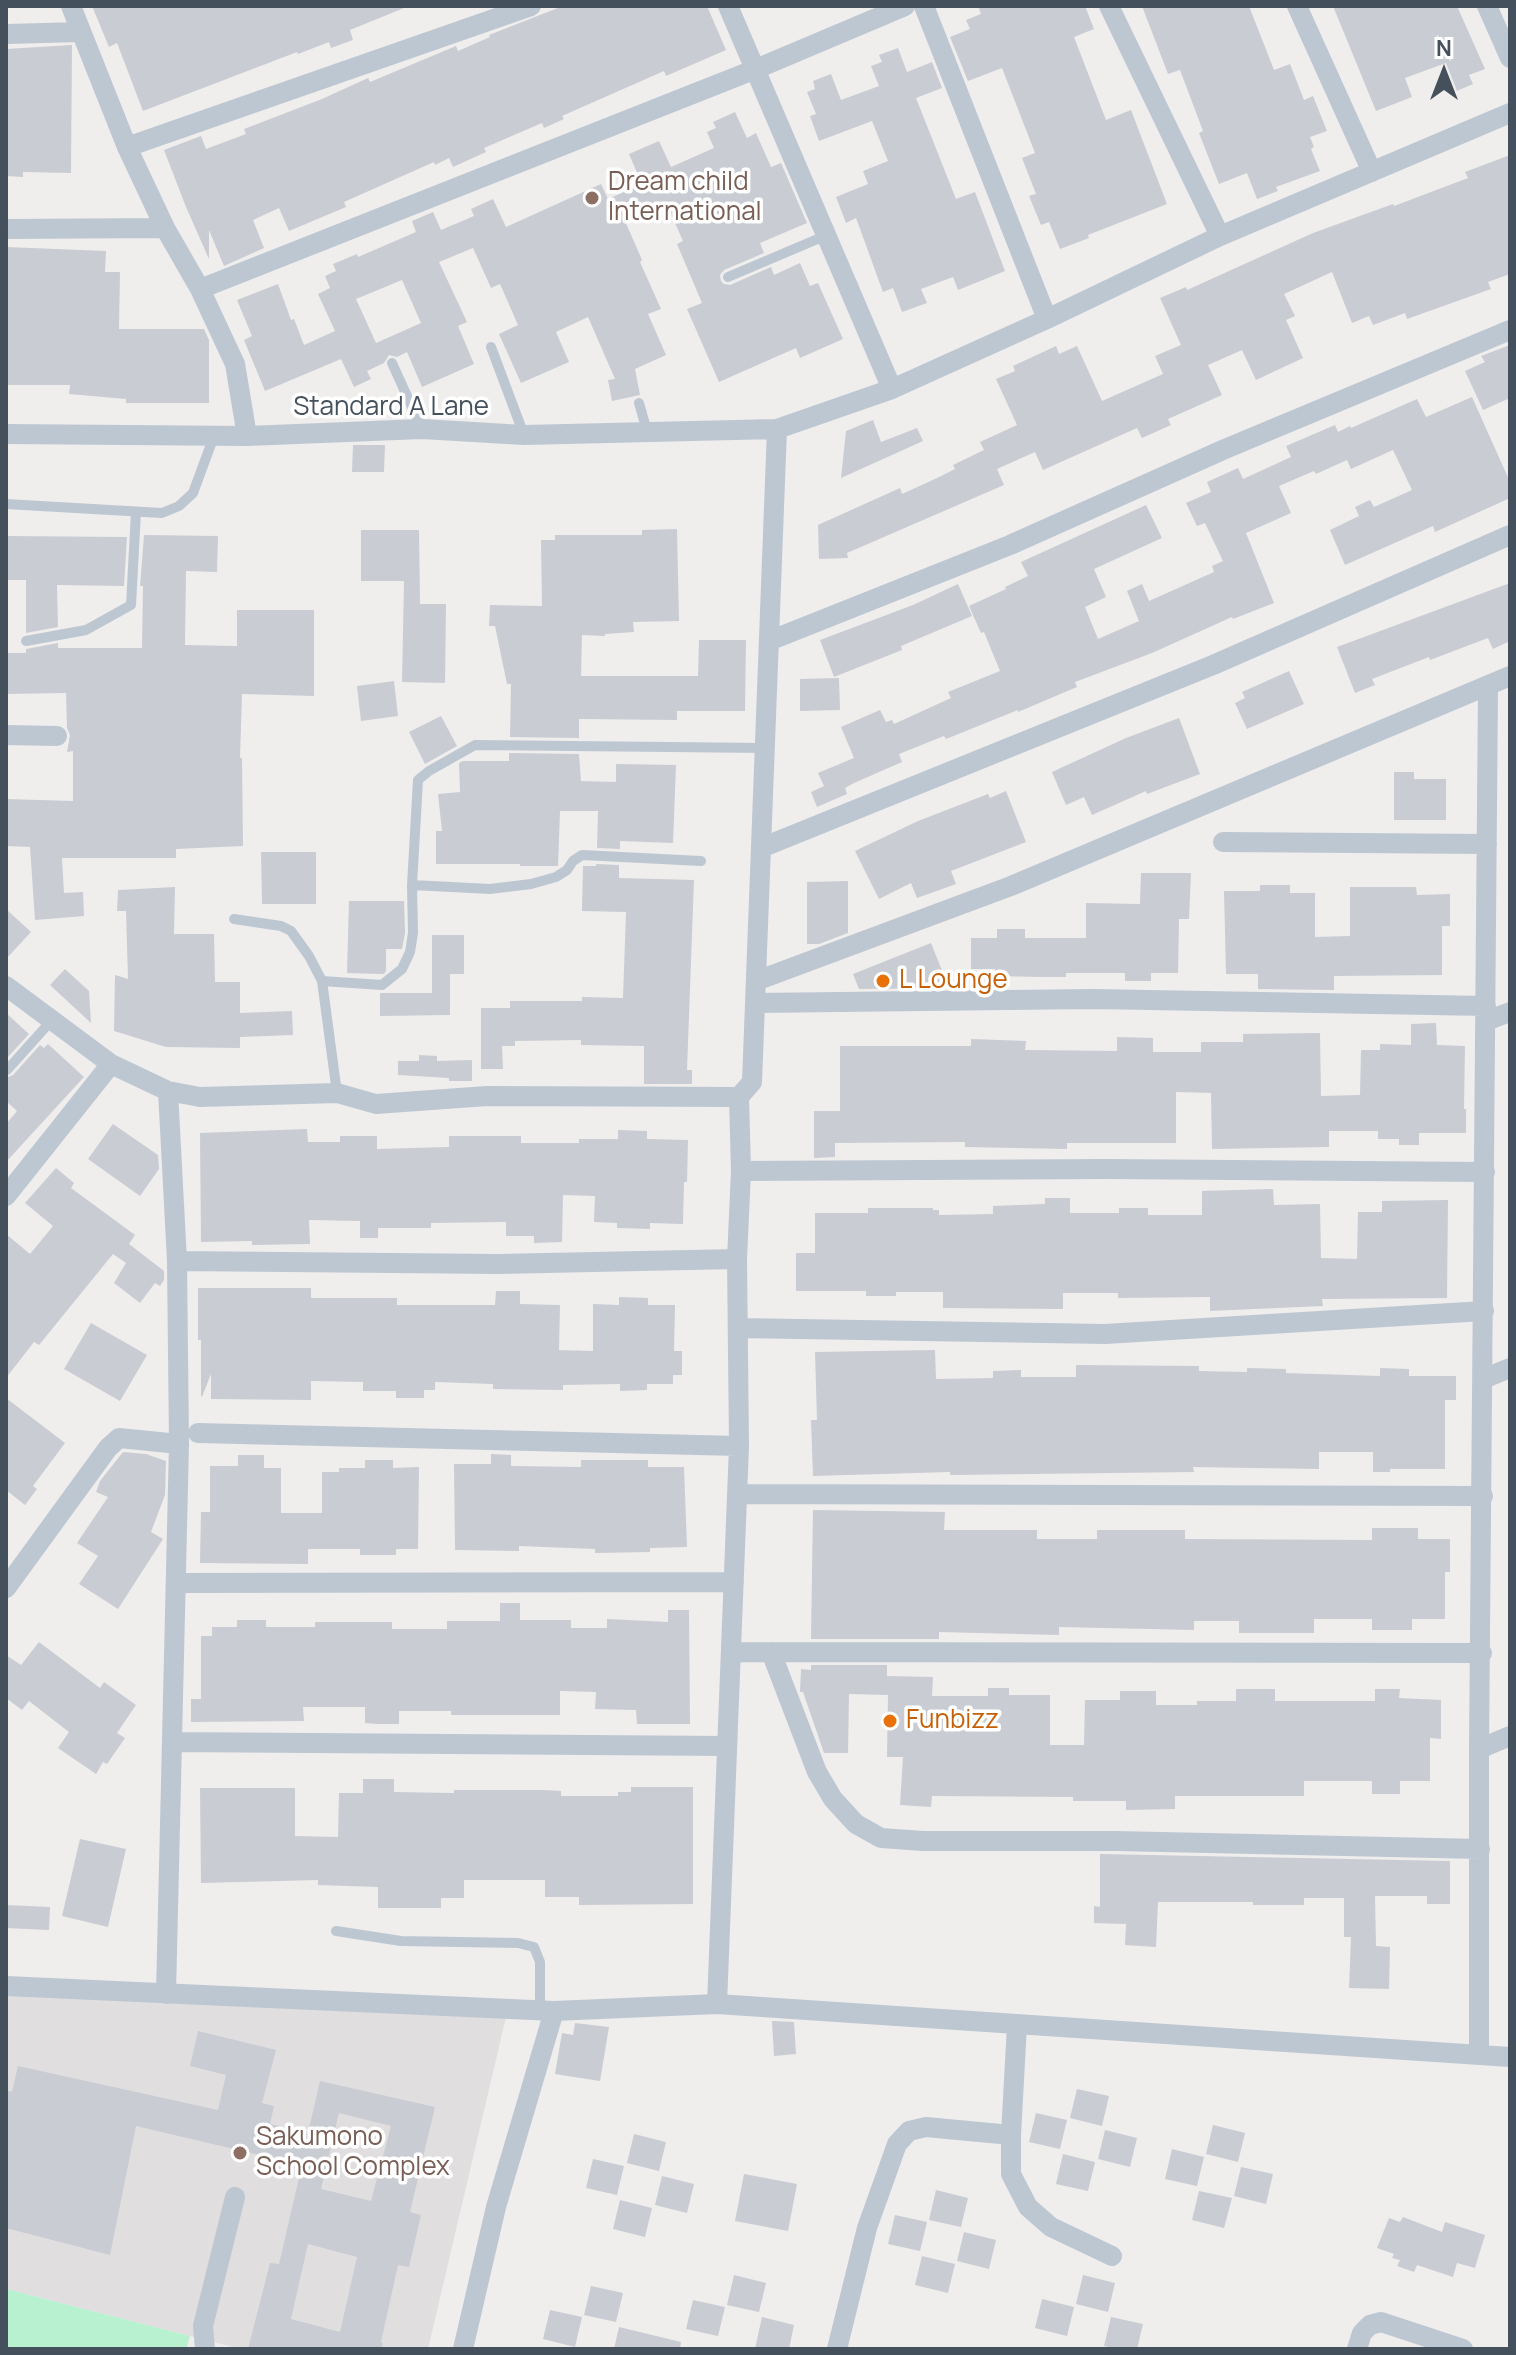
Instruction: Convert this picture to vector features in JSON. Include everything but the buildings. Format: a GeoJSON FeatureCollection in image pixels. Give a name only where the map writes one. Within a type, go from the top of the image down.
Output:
{"type":"FeatureCollection","features":[{"type":"Feature","properties":{"kind":"street"},"geometry":{"type":"LineString","coordinates":[[71,6],[127,147],[235,364],[247,436]]}},
{"type":"Feature","properties":{"kind":"street"},"geometry":{"type":"LineString","coordinates":[[127,147],[531,6]]}},
{"type":"Feature","properties":{"kind":"street"},"geometry":{"type":"LineString","coordinates":[[728,6],[892,389]]}},
{"type":"Feature","properties":{"kind":"street"},"geometry":{"type":"LineString","coordinates":[[200,289],[756,69],[905,6]]}},
{"type":"Feature","properties":{"kind":"street"},"geometry":{"type":"LineString","coordinates":[[924,6],[1047,319]]}},
{"type":"Feature","properties":{"kind":"street"},"geometry":{"type":"LineString","coordinates":[[1109,6],[1220,236]]}},
{"type":"Feature","properties":{"kind":"street"},"geometry":{"type":"LineString","coordinates":[[1297,6],[1372,172]]}},
{"type":"Feature","properties":{"kind":"street"},"geometry":{"type":"LineString","coordinates":[[1487,6],[1510,58]]}},
{"type":"Feature","properties":{"kind":"street"},"geometry":{"type":"LineString","coordinates":[[6,34],[81,32]]}},
{"type":"Feature","properties":{"kind":"street","name":"Standard A Lane"},"geometry":{"type":"LineString","coordinates":[[6,434],[247,436],[422,429],[524,435],[777,429],[892,389],[1220,236],[1510,113]]}},
{"type":"Feature","properties":{"kind":"street"},"geometry":{"type":"LineString","coordinates":[[6,229],[165,228]]}},
{"type":"Feature","properties":{"kind":"street"},"geometry":{"type":"LineString","coordinates":[[769,641],[1010,545],[1225,449],[1510,330]]}},
{"type":"Feature","properties":{"kind":"street"},"geometry":{"type":"LineString","coordinates":[[717,2004],[739,1446],[739,1097],[752,1082],[777,429]]}},
{"type":"Feature","properties":{"kind":"street"},"geometry":{"type":"LineString","coordinates":[[761,848],[1213,665],[1510,535]]}},
{"type":"Feature","properties":{"kind":"street"},"geometry":{"type":"LineString","coordinates":[[756,981],[1011,886],[1510,676]]}},
{"type":"Feature","properties":{"kind":"street"},"geometry":{"type":"LineString","coordinates":[[1479,2055],[1488,687]]}},
{"type":"Feature","properties":{"kind":"street"},"geometry":{"type":"LineString","coordinates":[[6,735],[57,736]]}},
{"type":"Feature","properties":{"kind":"street"},"geometry":{"type":"LineString","coordinates":[[1223,842],[1487,844]]}},
{"type":"Feature","properties":{"kind":"street"},"geometry":{"type":"LineString","coordinates":[[12,994],[111,1064],[168,1091],[200,1097],[337,1093],[376,1104],[487,1096],[739,1097]]}},
{"type":"Feature","properties":{"kind":"street"},"geometry":{"type":"LineString","coordinates":[[755,1003],[1093,999],[1486,1014],[1510,1012]]}},
{"type":"Feature","properties":{"kind":"street"},"geometry":{"type":"LineString","coordinates":[[6,1196],[111,1064]]}},
{"type":"Feature","properties":{"kind":"street"},"geometry":{"type":"LineString","coordinates":[[166,1994],[179,1444],[177,1261],[168,1091]]}},
{"type":"Feature","properties":{"kind":"street"},"geometry":{"type":"LineString","coordinates":[[741,1171],[1107,1169],[1485,1172]]}},
{"type":"Feature","properties":{"kind":"street"},"geometry":{"type":"LineString","coordinates":[[177,1261],[498,1264],[737,1259]]}},
{"type":"Feature","properties":{"kind":"street"},"geometry":{"type":"LineString","coordinates":[[738,1328],[1105,1334],[1484,1311]]}},
{"type":"Feature","properties":{"kind":"street"},"geometry":{"type":"LineString","coordinates":[[1483,1379],[1510,1368]]}},
{"type":"Feature","properties":{"kind":"street"},"geometry":{"type":"LineString","coordinates":[[198,1433],[739,1446]]}},
{"type":"Feature","properties":{"kind":"street"},"geometry":{"type":"LineString","coordinates":[[6,1588],[108,1448],[119,1438],[179,1444]]}},
{"type":"Feature","properties":{"kind":"street"},"geometry":{"type":"LineString","coordinates":[[737,1494],[1483,1496]]}},
{"type":"Feature","properties":{"kind":"street"},"geometry":{"type":"LineString","coordinates":[[177,1583],[734,1582]]}},
{"type":"Feature","properties":{"kind":"street"},"geometry":{"type":"LineString","coordinates":[[731,1652],[1482,1653]]}},
{"type":"Feature","properties":{"kind":"street"},"geometry":{"type":"LineString","coordinates":[[771,1652],[817,1772],[833,1799],[856,1824],[881,1838],[1480,1849]]}},
{"type":"Feature","properties":{"kind":"street"},"geometry":{"type":"LineString","coordinates":[[1479,1749],[1510,1736]]}},
{"type":"Feature","properties":{"kind":"street"},"geometry":{"type":"LineString","coordinates":[[173,1742],[726,1746]]}},
{"type":"Feature","properties":{"kind":"street"},"geometry":{"type":"LineString","coordinates":[[6,1986],[547,2011],[717,2004],[1510,2057]]}},
{"type":"Feature","properties":{"kind":"street"},"geometry":{"type":"LineString","coordinates":[[463,2349],[547,2011]]}},
{"type":"Feature","properties":{"kind":"street"},"geometry":{"type":"LineString","coordinates":[[1017,2025],[1011,2174],[1028,2207],[1051,2227],[1112,2256]]}},
{"type":"Feature","properties":{"kind":"street"},"geometry":{"type":"LineString","coordinates":[[837,2349],[867,2228],[897,2144],[909,2131],[926,2127],[1011,2135]]}},
{"type":"Feature","properties":{"kind":"street"},"geometry":{"type":"LineString","coordinates":[[205,2349],[203,2326],[235,2197]]}},
{"type":"Feature","properties":{"kind":"street"},"geometry":{"type":"LineString","coordinates":[[1357,2349],[1362,2333],[1370,2325],[1381,2322],[1463,2349]]}},
{"type":"Feature","properties":{"kind":"lane"},"geometry":{"type":"LineString","coordinates":[[728,277],[827,235]]}},
{"type":"Feature","properties":{"kind":"lane"},"geometry":{"type":"LineString","coordinates":[[491,347],[524,435]]}},
{"type":"Feature","properties":{"kind":"lane"},"geometry":{"type":"LineString","coordinates":[[392,363],[422,429]]}},
{"type":"Feature","properties":{"kind":"lane"},"geometry":{"type":"LineString","coordinates":[[639,403],[647,431]]}},
{"type":"Feature","properties":{"kind":"lane"},"geometry":{"type":"LineString","coordinates":[[6,504],[162,513],[179,506],[193,493],[214,436]]}},
{"type":"Feature","properties":{"kind":"lane"},"geometry":{"type":"LineString","coordinates":[[26,641],[86,630],[131,605],[136,512]]}},
{"type":"Feature","properties":{"kind":"lane"},"geometry":{"type":"LineString","coordinates":[[322,981],[382,985],[402,969],[410,952],[413,933],[412,885],[418,780],[475,745],[765,748]]}},
{"type":"Feature","properties":{"kind":"lane"},"geometry":{"type":"LineString","coordinates":[[412,885],[490,889],[531,884],[556,877],[582,855],[701,861]]}},
{"type":"Feature","properties":{"kind":"lane"},"geometry":{"type":"LineString","coordinates":[[234,919],[281,926],[300,941],[322,981],[337,1093]]}},
{"type":"Feature","properties":{"kind":"lane"},"geometry":{"type":"LineString","coordinates":[[7,1070],[52,1020]]}},
{"type":"Feature","properties":{"kind":"lane"},"geometry":{"type":"LineString","coordinates":[[336,1931],[401,1941],[518,1943],[534,1947],[540,1962],[547,2011]]}},
{"type":"Feature","properties":{"kind":"shaded area","name":"Sakumono School Complex"},"geometry":{"type":"Polygon","coordinates":[[[6,1988],[506,2017],[428,2349],[241,2349],[6,2289],[6,1988]]]}},
{"type":"Feature","properties":{"kind":"green space"},"geometry":{"type":"Polygon","coordinates":[[[6,2289],[190,2336],[186,2349],[6,2349],[6,2289]]]}},
{"type":"Feature","properties":{"kind":"place","name":"Dream child International"},"geometry":{"type":"Point","coordinates":[592,198]}},
{"type":"Feature","properties":{"kind":"place","name":"L Lounge"},"geometry":{"type":"Point","coordinates":[883,981]}},
{"type":"Feature","properties":{"kind":"place","name":"Funbizz"},"geometry":{"type":"Point","coordinates":[890,1721]}},
{"type":"Feature","properties":{"kind":"place","name":"Sakumono School Complex"},"geometry":{"type":"Point","coordinates":[240,2153]}}]}
